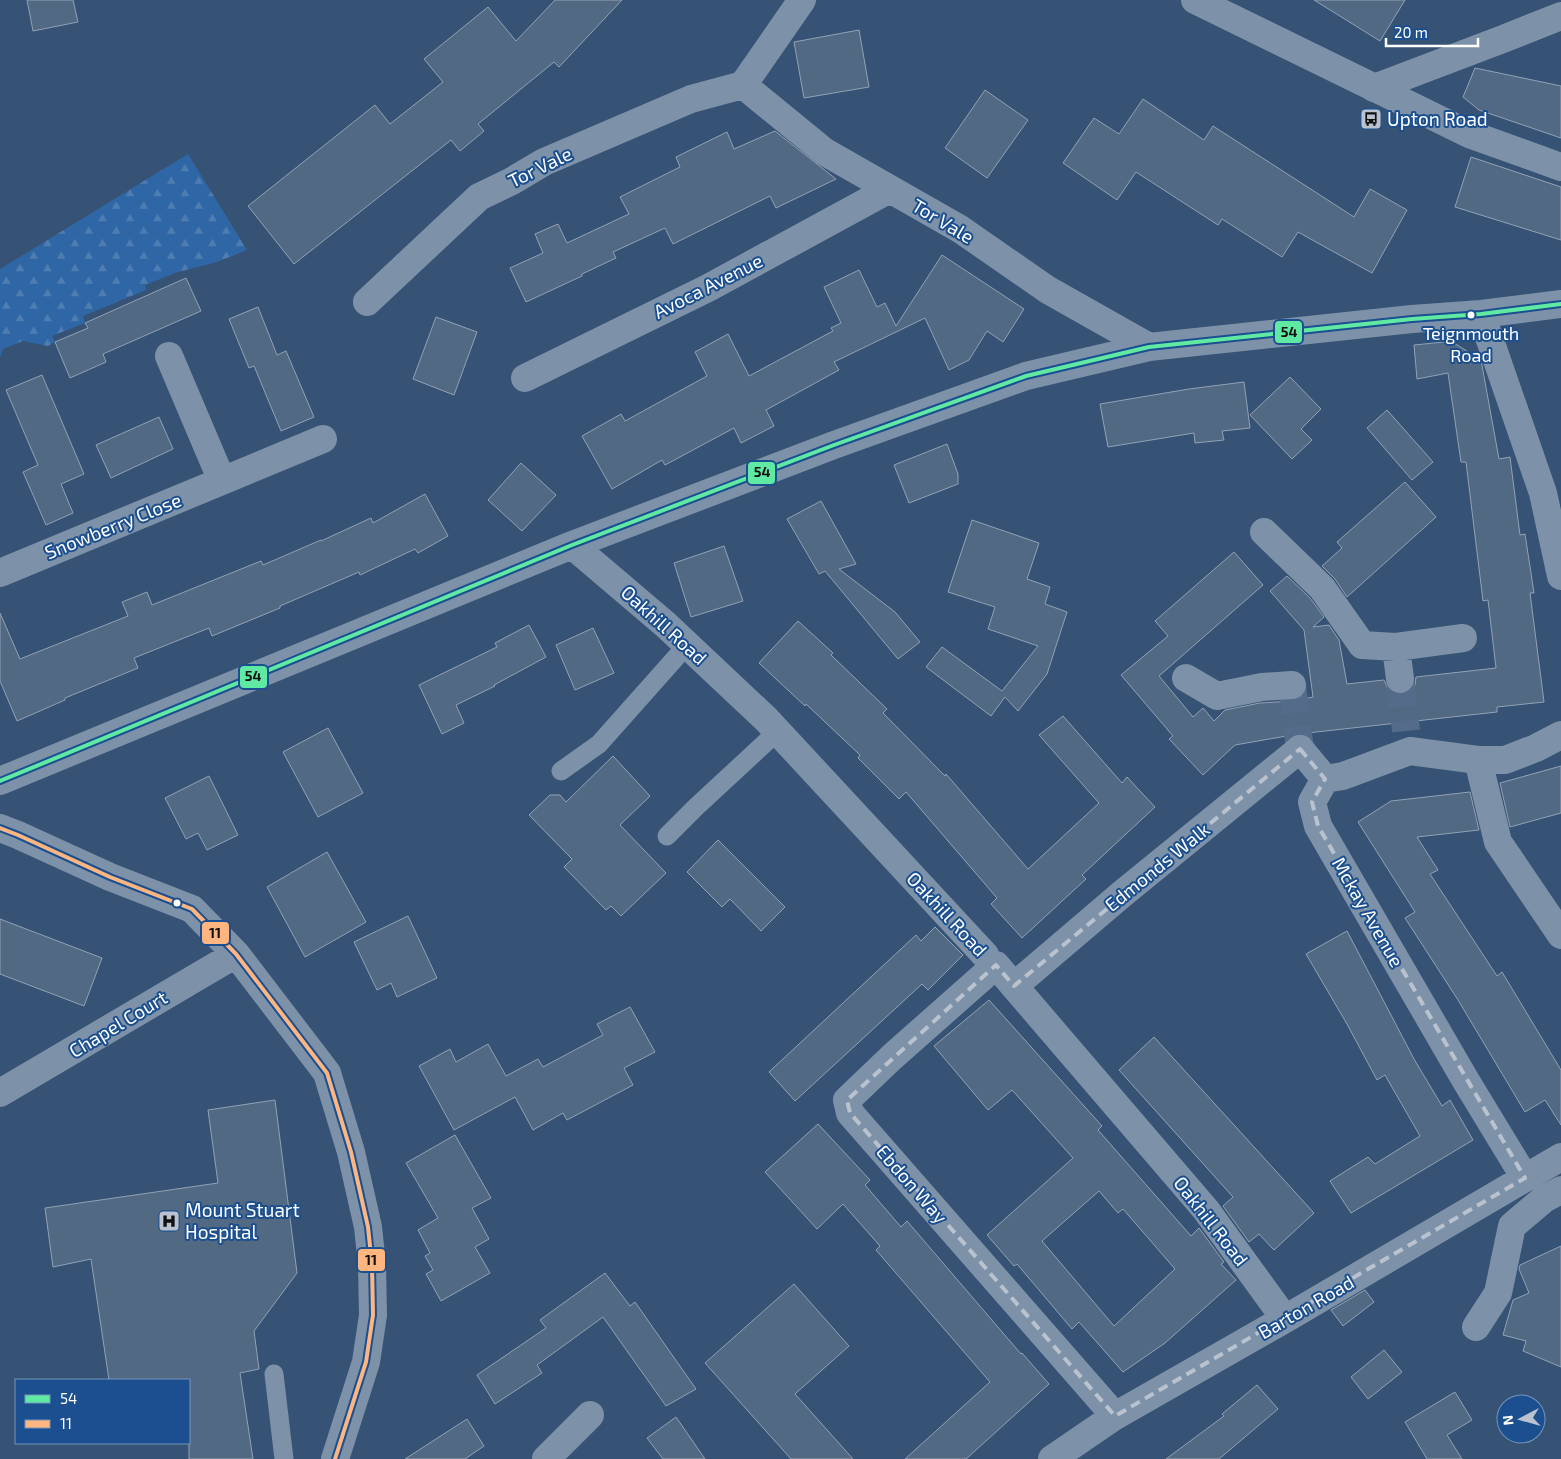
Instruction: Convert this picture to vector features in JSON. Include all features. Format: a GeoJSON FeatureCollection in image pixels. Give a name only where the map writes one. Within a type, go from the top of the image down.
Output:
{"type":"FeatureCollection","features":[{"type":"Feature","properties":{"kind":"street"},"geometry":{"type":"LineString","coordinates":[[743,85],[802,0]]}},
{"type":"Feature","properties":{"kind":"street"},"geometry":{"type":"LineString","coordinates":[[1195,0],[1469,134],[1561,167]]}},
{"type":"Feature","properties":{"kind":"street"},"geometry":{"type":"LineString","coordinates":[[1374,88],[1561,16]]}},
{"type":"Feature","properties":{"kind":"street","name":"Tor Vale"},"geometry":{"type":"LineString","coordinates":[[367,302],[479,197],[512,181],[544,162],[691,99],[743,85],[825,152],[960,229],[1048,290],[1149,347]]}},
{"type":"Feature","properties":{"kind":"street","name":"Avoca Avenue"},"geometry":{"type":"LineString","coordinates":[[525,378],[708,288],[890,189]]}},
{"type":"Feature","properties":{"kind":"street"},"geometry":{"type":"LineString","coordinates":[[0,781],[572,545],[834,445],[1026,376],[1149,347],[1412,319],[1481,314],[1561,304]]}},
{"type":"Feature","properties":{"kind":"street"},"geometry":{"type":"LineString","coordinates":[[1481,314],[1543,493],[1561,576]]}},
{"type":"Feature","properties":{"kind":"street"},"geometry":{"type":"LineString","coordinates":[[169,356],[222,481]]}},
{"type":"Feature","properties":{"kind":"street","name":"Snowberry Close"},"geometry":{"type":"LineString","coordinates":[[1,569],[323,439]]}},
{"type":"Feature","properties":{"kind":"street"},"geometry":{"type":"LineString","coordinates":[[1264,532],[1322,588],[1362,645],[1396,647],[1462,638]]}},
{"type":"Feature","properties":{"kind":"street","name":"Oakhill Road"},"geometry":{"type":"LineString","coordinates":[[572,545],[666,625],[766,719],[1014,986],[1206,1210],[1285,1319]]}},
{"type":"Feature","properties":{"kind":"street"},"geometry":{"type":"LineString","coordinates":[[1396,647],[1400,679]]}},
{"type":"Feature","properties":{"kind":"street"},"geometry":{"type":"LineString","coordinates":[[1186,678],[1217,696],[1262,687],[1292,685]]}},
{"type":"Feature","properties":{"kind":"street"},"geometry":{"type":"LineString","coordinates":[[1325,779],[1343,776],[1408,741],[1478,760],[1506,760],[1561,735]]}},
{"type":"Feature","properties":{"kind":"street","name":"Edmonds Walk"},"geometry":{"type":"LineString","coordinates":[[1014,986],[1122,894],[1300,749],[1325,779]]}},
{"type":"Feature","properties":{"kind":"street"},"geometry":{"type":"LineString","coordinates":[[1478,760],[1498,842],[1561,935]]}},
{"type":"Feature","properties":{"kind":"street","name":"Mckay Avenue"},"geometry":{"type":"LineString","coordinates":[[1325,779],[1312,802],[1318,826],[1466,1082],[1525,1178]]}},
{"type":"Feature","properties":{"kind":"street"},"geometry":{"type":"LineString","coordinates":[[0,828],[27,838],[110,877],[192,909],[236,954],[327,1073],[352,1152],[368,1227],[372,1265],[373,1315],[366,1362],[335,1459]]}},
{"type":"Feature","properties":{"kind":"street","name":"Chapel Court"},"geometry":{"type":"LineString","coordinates":[[0,1093],[236,954]]}},
{"type":"Feature","properties":{"kind":"street","name":"Ebdon Way"},"geometry":{"type":"LineString","coordinates":[[990,960],[847,1100],[850,1114],[1115,1416]]}},
{"type":"Feature","properties":{"kind":"street","name":"Barton Road"},"geometry":{"type":"LineString","coordinates":[[1052,1459],[1115,1416],[1561,1157]]}},
{"type":"Feature","properties":{"kind":"street"},"geometry":{"type":"LineString","coordinates":[[1476,1327],[1498,1293],[1512,1226],[1544,1199],[1561,1190]]}},
{"type":"Feature","properties":{"kind":"street"},"geometry":{"type":"LineString","coordinates":[[546,1459],[590,1414]]}},
{"type":"Feature","properties":{"kind":"lane"},"geometry":{"type":"LineString","coordinates":[[561,771],[600,744],[687,645]]}},
{"type":"Feature","properties":{"kind":"lane"},"geometry":{"type":"LineString","coordinates":[[667,836],[777,732]]}},
{"type":"Feature","properties":{"kind":"lane"},"geometry":{"type":"LineString","coordinates":[[274,1374],[284,1459]]}},
{"type":"Feature","properties":{"kind":"highlighted area"},"geometry":{"type":"Polygon","coordinates":[[[1300,749],[1325,779],[1312,802],[1318,826],[1525,1178],[1115,1416],[850,1113],[847,1100],[996,965],[1014,986],[1300,749]]]}},
{"type":"Feature","properties":{"kind":"green space"},"geometry":{"type":"Polygon","coordinates":[[[188,154],[247,250],[217,262],[178,272],[145,285],[146,290],[83,316],[85,323],[52,336],[55,342],[48,346],[23,341],[3,349],[0,358],[0,269],[188,154]]]}},
{"type":"Feature","properties":{"kind":"building"},"geometry":{"type":"Polygon","coordinates":[[[27,0],[73,0],[78,22],[33,31],[27,0]]]}},
{"type":"Feature","properties":{"kind":"building"},"geometry":{"type":"Polygon","coordinates":[[[555,0],[622,0],[559,67],[554,62],[478,124],[484,131],[460,151],[451,140],[294,264],[248,206],[375,105],[390,124],[443,82],[424,59],[488,7],[516,41],[555,0]]]}},
{"type":"Feature","properties":{"kind":"building"},"geometry":{"type":"Polygon","coordinates":[[[1314,0],[1405,0],[1380,41],[1314,0]]]}},
{"type":"Feature","properties":{"kind":"building"},"geometry":{"type":"Polygon","coordinates":[[[859,30],[869,87],[804,98],[794,42],[859,30]]]}},
{"type":"Feature","properties":{"kind":"building"},"geometry":{"type":"Polygon","coordinates":[[[1475,68],[1561,86],[1561,138],[1479,110],[1463,97],[1475,68]]]}},
{"type":"Feature","properties":{"kind":"building"},"geometry":{"type":"Polygon","coordinates":[[[985,90],[1028,120],[987,178],[945,148],[985,90]]]}},
{"type":"Feature","properties":{"kind":"building"},"geometry":{"type":"Polygon","coordinates":[[[1143,99],[1204,140],[1213,126],[1354,217],[1370,189],[1407,210],[1372,273],[1298,232],[1282,257],[1222,219],[1218,225],[1136,172],[1117,200],[1063,163],[1094,118],[1119,134],[1143,99]]]}},
{"type":"Feature","properties":{"kind":"building"},"geometry":{"type":"Polygon","coordinates":[[[775,131],[836,179],[776,208],[770,196],[673,244],[665,228],[613,252],[616,258],[526,302],[510,268],[543,253],[535,234],[558,224],[567,243],[629,214],[620,197],[680,167],[676,157],[727,132],[734,149],[775,131]]]}},
{"type":"Feature","properties":{"kind":"building"},"geometry":{"type":"Polygon","coordinates":[[[1471,157],[1561,187],[1561,240],[1455,207],[1471,157]]]}},
{"type":"Feature","properties":{"kind":"building"},"geometry":{"type":"Polygon","coordinates":[[[942,255],[1024,309],[1003,342],[987,331],[969,360],[949,370],[925,318],[834,362],[839,370],[766,410],[774,426],[741,443],[734,428],[665,465],[662,460],[612,489],[582,436],[621,414],[625,421],[707,376],[695,352],[728,334],[749,376],[833,331],[831,328],[841,323],[824,287],[859,270],[877,307],[885,303],[896,326],[942,255]]]}},
{"type":"Feature","properties":{"kind":"building"},"geometry":{"type":"Polygon","coordinates":[[[186,278],[201,311],[103,354],[106,362],[70,378],[55,342],[88,328],[85,323],[186,278]]]}},
{"type":"Feature","properties":{"kind":"building"},"geometry":{"type":"Polygon","coordinates":[[[258,307],[277,355],[286,351],[314,417],[281,431],[254,366],[249,368],[229,319],[258,307]]]}},
{"type":"Feature","properties":{"kind":"building"},"geometry":{"type":"Polygon","coordinates":[[[436,317],[477,332],[454,395],[413,379],[436,317]]]}},
{"type":"Feature","properties":{"kind":"building"},"geometry":{"type":"Polygon","coordinates":[[[1443,336],[1481,360],[1499,459],[1510,457],[1520,535],[1525,534],[1534,593],[1530,593],[1544,702],[1497,707],[1497,712],[1298,734],[1235,745],[1203,775],[1169,739],[1173,736],[1121,675],[1168,636],[1155,621],[1234,552],[1263,585],[1159,676],[1193,717],[1203,708],[1214,721],[1225,710],[1260,703],[1293,701],[1313,697],[1304,630],[1270,591],[1287,576],[1310,598],[1324,617],[1313,627],[1329,625],[1339,640],[1347,684],[1384,680],[1388,689],[1394,693],[1401,694],[1410,691],[1415,685],[1416,677],[1496,668],[1488,600],[1483,601],[1466,462],[1461,462],[1448,373],[1417,379],[1414,345],[1444,342],[1443,336]]]}},
{"type":"Feature","properties":{"kind":"building"},"geometry":{"type":"Polygon","coordinates":[[[42,375],[84,474],[61,484],[73,513],[46,525],[23,472],[38,465],[6,390],[42,375]]]}},
{"type":"Feature","properties":{"kind":"building"},"geometry":{"type":"Polygon","coordinates":[[[1290,377],[1321,409],[1301,429],[1312,440],[1292,459],[1250,415],[1290,377]]]}},
{"type":"Feature","properties":{"kind":"building"},"geometry":{"type":"Polygon","coordinates":[[[1244,382],[1250,428],[1222,431],[1224,440],[1195,443],[1194,433],[1108,447],[1100,404],[1244,382]]]}},
{"type":"Feature","properties":{"kind":"building"},"geometry":{"type":"Polygon","coordinates":[[[1387,410],[1433,462],[1412,480],[1367,428],[1387,410]]]}},
{"type":"Feature","properties":{"kind":"building"},"geometry":{"type":"Polygon","coordinates":[[[159,417],[173,449],[111,478],[96,445],[159,417]]]}},
{"type":"Feature","properties":{"kind":"building"},"geometry":{"type":"Polygon","coordinates":[[[947,444],[958,474],[958,484],[909,503],[894,465],[947,444]]]}},
{"type":"Feature","properties":{"kind":"building"},"geometry":{"type":"Polygon","coordinates":[[[521,463],[556,495],[522,531],[488,500],[521,463]]]}},
{"type":"Feature","properties":{"kind":"building"},"geometry":{"type":"Polygon","coordinates":[[[1405,482],[1436,517],[1347,597],[1335,579],[1322,566],[1342,548],[1337,542],[1405,482]]]}},
{"type":"Feature","properties":{"kind":"building"},"geometry":{"type":"Polygon","coordinates":[[[425,494],[448,536],[418,553],[415,549],[360,575],[359,572],[212,636],[209,628],[134,658],[138,668],[65,698],[65,700],[17,721],[0,681],[0,613],[20,659],[128,616],[122,602],[147,592],[152,605],[261,561],[263,565],[371,518],[373,523],[425,494]]]}},
{"type":"Feature","properties":{"kind":"building"},"geometry":{"type":"Polygon","coordinates":[[[821,501],[856,564],[839,569],[895,612],[920,642],[898,659],[825,571],[819,574],[787,519],[821,501]]]}},
{"type":"Feature","properties":{"kind":"building"},"geometry":{"type":"Polygon","coordinates":[[[972,520],[1039,543],[1027,579],[1050,587],[1045,604],[1067,612],[1047,674],[1018,711],[1005,697],[991,716],[926,667],[942,647],[1002,691],[1038,646],[988,629],[995,607],[948,592],[972,520]]]}},
{"type":"Feature","properties":{"kind":"building"},"geometry":{"type":"Polygon","coordinates":[[[724,546],[743,601],[691,617],[674,563],[724,546]]]}},
{"type":"Feature","properties":{"kind":"building"},"geometry":{"type":"Polygon","coordinates":[[[798,621],[833,653],[831,655],[887,709],[883,713],[945,776],[946,774],[1028,869],[1099,803],[1039,735],[1063,716],[1122,783],[1127,777],[1155,807],[1082,875],[1086,879],[1022,938],[991,904],[997,898],[906,792],[899,799],[858,758],[860,755],[759,663],[798,621]]]}},
{"type":"Feature","properties":{"kind":"building"},"geometry":{"type":"Polygon","coordinates":[[[529,625],[546,657],[495,686],[456,705],[464,723],[442,734],[419,685],[497,647],[495,643],[529,625]]]}},
{"type":"Feature","properties":{"kind":"building"},"geometry":{"type":"Polygon","coordinates":[[[593,628],[614,673],[575,690],[556,645],[593,628]]]}},
{"type":"Feature","properties":{"kind":"building"},"geometry":{"type":"Polygon","coordinates":[[[328,728],[363,793],[318,817],[283,752],[328,728]]]}},
{"type":"Feature","properties":{"kind":"building"},"geometry":{"type":"Polygon","coordinates":[[[613,756],[650,796],[620,825],[666,873],[621,916],[611,906],[606,910],[564,867],[572,859],[529,815],[550,795],[560,795],[566,802],[613,756]]]}},
{"type":"Feature","properties":{"kind":"building"},"geometry":{"type":"Polygon","coordinates":[[[1561,766],[1561,813],[1510,827],[1500,783],[1561,766]]]}},
{"type":"Feature","properties":{"kind":"building"},"geometry":{"type":"Polygon","coordinates":[[[209,776],[238,835],[207,850],[198,833],[186,839],[165,798],[209,776]]]}},
{"type":"Feature","properties":{"kind":"building"},"geometry":{"type":"Polygon","coordinates":[[[1470,792],[1479,830],[1417,837],[1438,870],[1430,874],[1497,976],[1502,972],[1561,1070],[1561,1125],[1545,1100],[1525,1112],[1458,1000],[1405,918],[1415,912],[1358,822],[1391,801],[1470,792]]]}},
{"type":"Feature","properties":{"kind":"building"},"geometry":{"type":"Polygon","coordinates":[[[718,840],[785,907],[761,931],[730,899],[722,907],[687,872],[718,840]]]}},
{"type":"Feature","properties":{"kind":"building"},"geometry":{"type":"Polygon","coordinates":[[[327,852],[366,922],[305,957],[267,887],[327,852]]]}},
{"type":"Feature","properties":{"kind":"building"},"geometry":{"type":"Polygon","coordinates":[[[408,916],[437,978],[397,997],[391,983],[377,990],[354,942],[408,916]]]}},
{"type":"Feature","properties":{"kind":"building"},"geometry":{"type":"Polygon","coordinates":[[[0,919],[102,958],[84,1006],[0,974],[0,919]]]}},
{"type":"Feature","properties":{"kind":"building"},"geometry":{"type":"Polygon","coordinates":[[[935,927],[963,955],[928,990],[922,984],[795,1101],[769,1072],[916,935],[921,941],[935,927]]]}},
{"type":"Feature","properties":{"kind":"building"},"geometry":{"type":"Polygon","coordinates":[[[1347,931],[1414,1059],[1442,1106],[1450,1100],[1473,1140],[1351,1213],[1330,1181],[1368,1157],[1375,1164],[1420,1136],[1385,1075],[1377,1080],[1306,954],[1347,931]]]}},
{"type":"Feature","properties":{"kind":"building"},"geometry":{"type":"Polygon","coordinates":[[[989,1000],[1102,1126],[1098,1130],[1191,1236],[1199,1228],[1224,1262],[1221,1264],[1236,1280],[1165,1343],[1123,1372],[1079,1322],[1072,1329],[1017,1264],[1014,1266],[987,1235],[1073,1158],[1012,1090],[988,1110],[934,1046],[989,1000]],[[1099,1191],[1042,1241],[1114,1326],[1175,1269],[1123,1209],[1118,1213],[1099,1191]]]}},
{"type":"Feature","properties":{"kind":"building"},"geometry":{"type":"Polygon","coordinates":[[[630,1007],[655,1052],[624,1068],[633,1085],[567,1120],[563,1113],[533,1130],[515,1097],[454,1130],[419,1066],[450,1049],[456,1062],[488,1044],[506,1076],[538,1059],[543,1067],[603,1035],[597,1024],[630,1007]]]}},
{"type":"Feature","properties":{"kind":"building"},"geometry":{"type":"Polygon","coordinates":[[[1154,1037],[1314,1213],[1274,1250],[1259,1234],[1249,1242],[1223,1206],[1233,1197],[1119,1070],[1154,1037]]]}},
{"type":"Feature","properties":{"kind":"building"},"geometry":{"type":"Polygon","coordinates":[[[275,1100],[297,1273],[254,1331],[259,1369],[240,1373],[253,1459],[189,1459],[190,1379],[109,1379],[91,1259],[53,1267],[45,1208],[218,1183],[208,1110],[275,1100]]]}},
{"type":"Feature","properties":{"kind":"building"},"geometry":{"type":"Polygon","coordinates":[[[818,1124],[870,1180],[865,1185],[901,1227],[907,1221],[1049,1384],[966,1459],[905,1459],[990,1382],[876,1250],[880,1246],[843,1204],[817,1229],[765,1172],[818,1124]]]}},
{"type":"Feature","properties":{"kind":"building"},"geometry":{"type":"Polygon","coordinates":[[[455,1135],[491,1198],[472,1208],[489,1239],[475,1247],[490,1273],[441,1301],[426,1274],[433,1270],[425,1256],[430,1253],[418,1230],[438,1218],[406,1163],[455,1135]]]}},
{"type":"Feature","properties":{"kind":"building"},"geometry":{"type":"Polygon","coordinates":[[[1561,1246],[1561,1367],[1523,1351],[1526,1341],[1503,1335],[1513,1300],[1529,1293],[1519,1269],[1520,1265],[1561,1246]]]}},
{"type":"Feature","properties":{"kind":"building"},"geometry":{"type":"Polygon","coordinates":[[[605,1273],[630,1306],[635,1302],[696,1389],[666,1406],[603,1317],[537,1365],[542,1373],[495,1404],[477,1375],[546,1328],[540,1320],[605,1273]]]}},
{"type":"Feature","properties":{"kind":"building"},"geometry":{"type":"Polygon","coordinates":[[[794,1284],[849,1346],[795,1394],[853,1459],[791,1459],[705,1363],[794,1284]]]}},
{"type":"Feature","properties":{"kind":"building"},"geometry":{"type":"Polygon","coordinates":[[[1365,1290],[1374,1302],[1343,1326],[1331,1310],[1365,1290]]]}},
{"type":"Feature","properties":{"kind":"building"},"geometry":{"type":"Polygon","coordinates":[[[1384,1350],[1402,1372],[1368,1399],[1351,1377],[1384,1350]]]}},
{"type":"Feature","properties":{"kind":"building"},"geometry":{"type":"Polygon","coordinates":[[[1257,1385],[1278,1409],[1219,1459],[1166,1459],[1224,1416],[1222,1414],[1257,1385]]]}},
{"type":"Feature","properties":{"kind":"building"},"geometry":{"type":"Polygon","coordinates":[[[1455,1392],[1472,1420],[1447,1435],[1462,1459],[1427,1459],[1405,1422],[1455,1392]]]}},
{"type":"Feature","properties":{"kind":"building"},"geometry":{"type":"Polygon","coordinates":[[[676,1417],[705,1459],[663,1459],[647,1438],[676,1417]]]}},
{"type":"Feature","properties":{"kind":"building"},"geometry":{"type":"Polygon","coordinates":[[[467,1419],[484,1446],[465,1459],[405,1459],[467,1419]]]}},
{"type":"Feature","properties":{"kind":"tunnel"},"geometry":{"type":"LineString","coordinates":[[1400,679],[1406,731]]}},
{"type":"Feature","properties":{"kind":"tunnel"},"geometry":{"type":"LineString","coordinates":[[1292,685],[1300,749]]}},
{"type":"Feature","properties":{"kind":"transit line","name":"54"},"geometry":{"type":"LineString","coordinates":[[0,781],[572,545],[834,445],[1026,376],[1149,347],[1412,319],[1481,314],[1561,304]]}},
{"type":"Feature","properties":{"kind":"transit line","name":"11"},"geometry":{"type":"LineString","coordinates":[[0,828],[110,877],[192,909],[236,954],[327,1073],[351,1152],[368,1227],[372,1265],[373,1315],[366,1362],[335,1459]]}},
{"type":"Feature","properties":{"kind":"place","name":"Upton Road"},"geometry":{"type":"Point","coordinates":[1371,119]}},
{"type":"Feature","properties":{"kind":"place","name":"Teignmouth Road"},"geometry":{"type":"Point","coordinates":[1471,315]}},
{"type":"Feature","properties":{"kind":"place","name":"Mount Stuart Hospital"},"geometry":{"type":"Point","coordinates":[169,1221]}}]}
